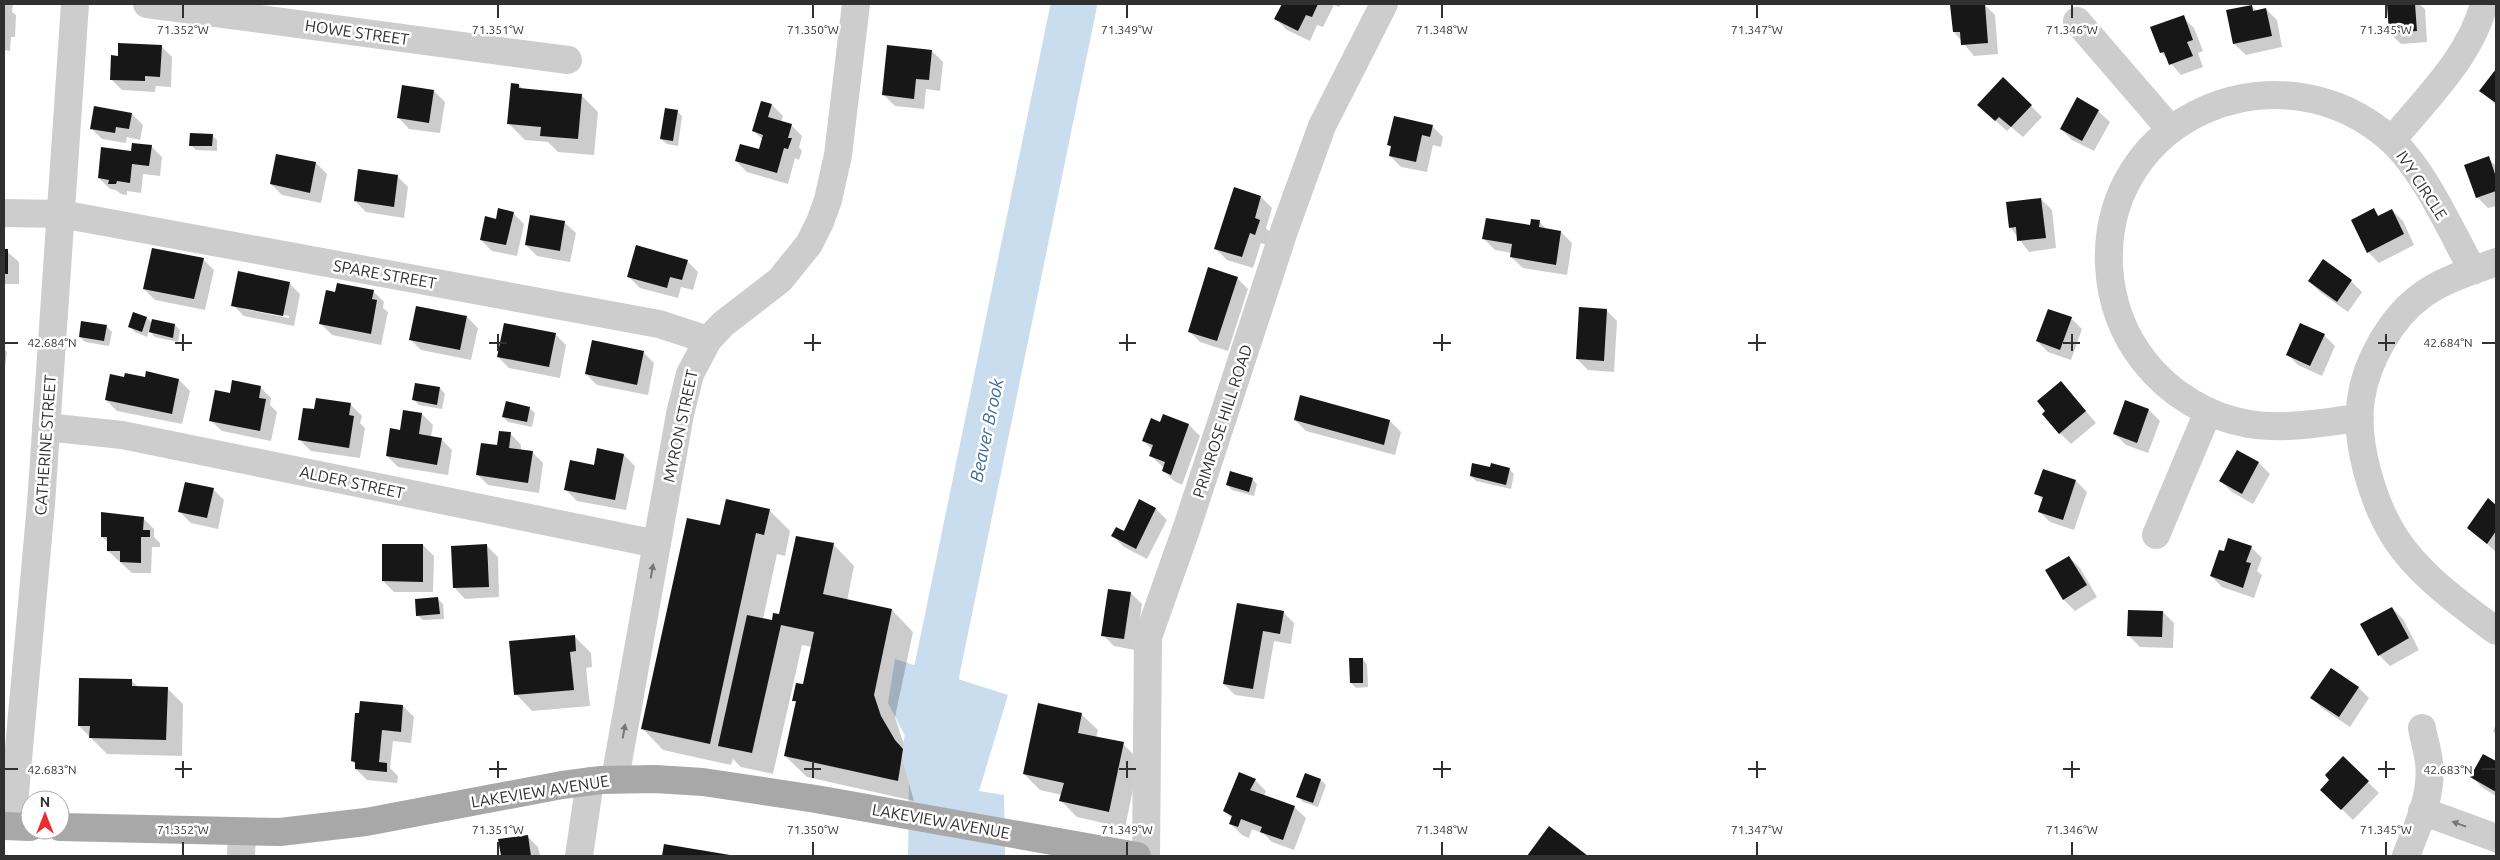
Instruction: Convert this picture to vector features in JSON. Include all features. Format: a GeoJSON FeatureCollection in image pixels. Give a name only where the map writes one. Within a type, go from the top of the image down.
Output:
{"type":"FeatureCollection","features":[{"type":"Feature","properties":{"kind":"main road","name":"LAKEVIEW AVENUE"},"geometry":{"type":"LineString","coordinates":[[70,828],[241,844],[280,832],[366,822],[603,780],[655,779],[710,783],[889,811],[1137,856]]}},
{"type":"Feature","properties":{"kind":"street","name":"CATHERINE STREET"},"geometry":{"type":"LineString","coordinates":[[15,826],[46,427],[75,4]]}},
{"type":"Feature","properties":{"kind":"street","name":"HOWE STREET"},"geometry":{"type":"LineString","coordinates":[[147,4],[568,60]]}},
{"type":"Feature","properties":{"kind":"street","name":"MYRON STREET"},"geometry":{"type":"LineString","coordinates":[[578,856],[603,780],[657,544],[686,387],[695,362],[708,340],[723,324],[780,280],[809,244],[820,222],[828,200],[838,155],[856,4]]}},
{"type":"Feature","properties":{"kind":"street","name":"PRIMROSE HILL ROAD"},"geometry":{"type":"LineString","coordinates":[[1146,856],[1148,637],[1187,527],[1284,230],[1322,126],[1384,4]]}},
{"type":"Feature","properties":{"kind":"street"},"geometry":{"type":"LineString","coordinates":[[2392,140],[2458,60],[2471,38],[2484,4]]}},
{"type":"Feature","properties":{"kind":"street"},"geometry":{"type":"LineString","coordinates":[[2077,21],[2171,130]]}},
{"type":"Feature","properties":{"kind":"street","name":"IVY CIRCLE"},"geometry":{"type":"LineString","coordinates":[[2360,418],[2268,426],[2247,424],[2208,412],[2167,386],[2140,356],[2124,328],[2110,281],[2111,233],[2126,187],[2153,146],[2171,130],[2212,106],[2259,94],[2308,96],[2331,103],[2373,125],[2392,140],[2415,168],[2485,266]]}},
{"type":"Feature","properties":{"kind":"street","name":"SPARE STREET"},"geometry":{"type":"LineString","coordinates":[[4,213],[61,214],[660,324],[708,340]]}},
{"type":"Feature","properties":{"kind":"street"},"geometry":{"type":"LineString","coordinates":[[2485,266],[2443,282],[2420,296],[2400,318],[2384,338],[2374,358],[2361,398],[2360,418],[2370,479],[2383,515],[2396,539],[2426,575],[2495,627]]}},
{"type":"Feature","properties":{"kind":"street"},"geometry":{"type":"LineString","coordinates":[[2156,535],[2208,412]]}},
{"type":"Feature","properties":{"kind":"street","name":"ALDER STREET"},"geometry":{"type":"LineString","coordinates":[[46,427],[122,435],[657,544]]}},
{"type":"Feature","properties":{"kind":"street"},"geometry":{"type":"LineString","coordinates":[[2406,856],[2422,811],[2429,784],[2429,763],[2422,728]]}},
{"type":"Feature","properties":{"kind":"street"},"geometry":{"type":"LineString","coordinates":[[2422,811],[2496,838]]}},
{"type":"Feature","properties":{"kind":"water"},"geometry":{"type":"Polygon","coordinates":[[[895,659],[1008,695],[979,791],[1004,795],[1005,856],[908,856],[909,780],[914,753],[888,703],[895,659]]]}},
{"type":"Feature","properties":{"kind":"building"},"geometry":{"type":"Polygon","coordinates":[[[1282,4],[1318,4],[1312,17],[1306,15],[1298,31],[1274,19],[1282,4]]]}},
{"type":"Feature","properties":{"kind":"building"},"geometry":{"type":"Polygon","coordinates":[[[1985,4],[1988,43],[1961,45],[1960,32],[1953,32],[1950,5],[1985,4]]]}},
{"type":"Feature","properties":{"kind":"building"},"geometry":{"type":"Polygon","coordinates":[[[2387,4],[2415,4],[2417,31],[2389,33],[2387,4]]]}},
{"type":"Feature","properties":{"kind":"building"},"geometry":{"type":"Polygon","coordinates":[[[2252,5],[2253,11],[2266,8],[2272,36],[2233,44],[2226,10],[2252,5]]]}},
{"type":"Feature","properties":{"kind":"building"},"geometry":{"type":"Polygon","coordinates":[[[2184,15],[2193,40],[2187,42],[2193,56],[2169,65],[2164,52],[2160,53],[2150,27],[2184,15]]]}},
{"type":"Feature","properties":{"kind":"building"},"geometry":{"type":"Polygon","coordinates":[[[118,43],[162,45],[160,77],[145,76],[145,81],[110,80],[111,55],[118,56],[118,43]]]}},
{"type":"Feature","properties":{"kind":"building"},"geometry":{"type":"Polygon","coordinates":[[[887,45],[932,50],[929,80],[916,79],[914,99],[882,95],[887,45]]]}},
{"type":"Feature","properties":{"kind":"building"},"geometry":{"type":"Polygon","coordinates":[[[2496,69],[2496,103],[2479,91],[2496,69]]]}},
{"type":"Feature","properties":{"kind":"building"},"geometry":{"type":"Polygon","coordinates":[[[2003,77],[2032,105],[2011,127],[1999,117],[1995,121],[1977,105],[2003,77]]]}},
{"type":"Feature","properties":{"kind":"building"},"geometry":{"type":"Polygon","coordinates":[[[511,83],[519,84],[519,88],[582,94],[578,139],[540,136],[541,127],[507,124],[511,83]]]}},
{"type":"Feature","properties":{"kind":"building"},"geometry":{"type":"Polygon","coordinates":[[[402,85],[434,90],[429,123],[397,118],[402,85]]]}},
{"type":"Feature","properties":{"kind":"building"},"geometry":{"type":"Polygon","coordinates":[[[2077,97],[2099,110],[2082,141],[2060,129],[2077,97]]]}},
{"type":"Feature","properties":{"kind":"building"},"geometry":{"type":"Polygon","coordinates":[[[761,101],[772,104],[768,117],[792,124],[788,138],[792,138],[788,149],[784,148],[777,173],[735,161],[740,144],[759,149],[763,135],[752,131],[761,101]]]}},
{"type":"Feature","properties":{"kind":"building"},"geometry":{"type":"Polygon","coordinates":[[[94,106],[132,113],[129,129],[116,127],[115,133],[90,129],[94,106]]]}},
{"type":"Feature","properties":{"kind":"building"},"geometry":{"type":"Polygon","coordinates":[[[665,108],[678,110],[673,141],[660,139],[665,108]]]}},
{"type":"Feature","properties":{"kind":"building"},"geometry":{"type":"Polygon","coordinates":[[[1394,116],[1433,125],[1430,137],[1422,135],[1416,162],[1389,156],[1391,146],[1387,145],[1394,116]]]}},
{"type":"Feature","properties":{"kind":"building"},"geometry":{"type":"Polygon","coordinates":[[[190,133],[213,134],[212,146],[189,146],[190,133]]]}},
{"type":"Feature","properties":{"kind":"building"},"geometry":{"type":"Polygon","coordinates":[[[132,143],[152,145],[149,166],[132,164],[130,183],[117,181],[116,184],[108,184],[109,180],[98,178],[101,147],[131,151],[132,143]]]}},
{"type":"Feature","properties":{"kind":"building"},"geometry":{"type":"Polygon","coordinates":[[[276,154],[316,162],[310,193],[270,184],[276,154]]]}},
{"type":"Feature","properties":{"kind":"building"},"geometry":{"type":"Polygon","coordinates":[[[2489,156],[2496,177],[2496,191],[2476,198],[2464,165],[2489,156]]]}},
{"type":"Feature","properties":{"kind":"building"},"geometry":{"type":"Polygon","coordinates":[[[358,169],[398,175],[394,207],[354,201],[358,169]]]}},
{"type":"Feature","properties":{"kind":"building"},"geometry":{"type":"Polygon","coordinates":[[[1234,187],[1261,196],[1255,218],[1260,220],[1255,235],[1250,233],[1242,257],[1214,249],[1234,187]]]}},
{"type":"Feature","properties":{"kind":"building"},"geometry":{"type":"Polygon","coordinates":[[[2041,198],[2046,238],[2017,241],[2016,227],[2009,228],[2006,202],[2041,198]]]}},
{"type":"Feature","properties":{"kind":"building"},"geometry":{"type":"Polygon","coordinates":[[[498,208],[514,212],[506,245],[480,240],[485,216],[496,219],[498,208]]]}},
{"type":"Feature","properties":{"kind":"building"},"geometry":{"type":"Polygon","coordinates":[[[2374,208],[2378,216],[2392,209],[2404,234],[2367,253],[2351,220],[2374,208]]]}},
{"type":"Feature","properties":{"kind":"building"},"geometry":{"type":"Polygon","coordinates":[[[530,215],[565,221],[560,251],[525,245],[530,215]]]}},
{"type":"Feature","properties":{"kind":"building"},"geometry":{"type":"Polygon","coordinates":[[[1486,218],[1530,225],[1531,219],[1540,220],[1539,227],[1561,231],[1556,265],[1510,257],[1512,244],[1482,239],[1486,218]]]}},
{"type":"Feature","properties":{"kind":"building"},"geometry":{"type":"Polygon","coordinates":[[[636,245],[688,260],[682,280],[670,277],[667,288],[627,277],[636,245]]]}},
{"type":"Feature","properties":{"kind":"building"},"geometry":{"type":"Polygon","coordinates":[[[152,248],[204,258],[194,299],[143,289],[152,248]]]}},
{"type":"Feature","properties":{"kind":"building"},"geometry":{"type":"Polygon","coordinates":[[[4,249],[8,249],[8,274],[4,274],[4,249]]]}},
{"type":"Feature","properties":{"kind":"building"},"geometry":{"type":"Polygon","coordinates":[[[2323,259],[2352,280],[2337,302],[2308,281],[2323,259]]]}},
{"type":"Feature","properties":{"kind":"building"},"geometry":{"type":"Polygon","coordinates":[[[1208,267],[1238,277],[1217,341],[1188,332],[1208,267]]]}},
{"type":"Feature","properties":{"kind":"building"},"geometry":{"type":"Polygon","coordinates":[[[238,271],[290,282],[283,316],[231,306],[238,271]]]}},
{"type":"Feature","properties":{"kind":"building"},"geometry":{"type":"Polygon","coordinates":[[[337,283],[374,290],[372,299],[377,300],[371,334],[319,324],[326,290],[335,292],[337,283]]]}},
{"type":"Feature","properties":{"kind":"building"},"geometry":{"type":"Polygon","coordinates":[[[416,306],[467,316],[460,350],[409,340],[416,306]]]}},
{"type":"Feature","properties":{"kind":"building"},"geometry":{"type":"Polygon","coordinates":[[[1579,307],[1607,309],[1604,361],[1576,359],[1579,307]]]}},
{"type":"Feature","properties":{"kind":"building"},"geometry":{"type":"Polygon","coordinates":[[[2048,309],[2072,317],[2060,350],[2036,341],[2048,309]]]}},
{"type":"Feature","properties":{"kind":"building"},"geometry":{"type":"Polygon","coordinates":[[[133,312],[147,317],[142,332],[128,327],[133,312]]]}},
{"type":"Feature","properties":{"kind":"building"},"geometry":{"type":"Polygon","coordinates":[[[152,319],[175,324],[173,338],[149,332],[152,319]]]}},
{"type":"Feature","properties":{"kind":"building"},"geometry":{"type":"Polygon","coordinates":[[[81,321],[107,325],[104,341],[79,337],[81,321]]]}},
{"type":"Feature","properties":{"kind":"building"},"geometry":{"type":"Polygon","coordinates":[[[504,323],[556,333],[549,367],[497,357],[504,323]]]}},
{"type":"Feature","properties":{"kind":"building"},"geometry":{"type":"Polygon","coordinates":[[[2300,323],[2325,334],[2310,366],[2286,355],[2300,323]]]}},
{"type":"Feature","properties":{"kind":"building"},"geometry":{"type":"Polygon","coordinates":[[[592,340],[644,351],[637,385],[585,374],[592,340]]]}},
{"type":"Feature","properties":{"kind":"building"},"geometry":{"type":"Polygon","coordinates":[[[146,371],[179,379],[172,414],[105,400],[110,374],[124,377],[125,373],[145,377],[146,371]]]}},
{"type":"Feature","properties":{"kind":"building"},"geometry":{"type":"Polygon","coordinates":[[[232,380],[261,386],[259,398],[266,399],[260,431],[209,421],[215,390],[230,393],[232,380]]]}},
{"type":"Feature","properties":{"kind":"building"},"geometry":{"type":"Polygon","coordinates":[[[2061,381],[2086,411],[2059,434],[2042,414],[2045,411],[2037,401],[2061,381]]]}},
{"type":"Feature","properties":{"kind":"building"},"geometry":{"type":"Polygon","coordinates":[[[415,383],[440,387],[437,405],[412,400],[415,383]]]}},
{"type":"Feature","properties":{"kind":"building"},"geometry":{"type":"Polygon","coordinates":[[[1300,395],[1390,420],[1384,445],[1294,420],[1300,395]]]}},
{"type":"Feature","properties":{"kind":"building"},"geometry":{"type":"Polygon","coordinates":[[[316,398],[351,403],[349,415],[354,416],[349,448],[298,440],[303,408],[314,409],[316,398]]]}},
{"type":"Feature","properties":{"kind":"building"},"geometry":{"type":"Polygon","coordinates":[[[2125,400],[2149,409],[2137,443],[2113,434],[2125,400]]]}},
{"type":"Feature","properties":{"kind":"building"},"geometry":{"type":"Polygon","coordinates":[[[506,401],[530,407],[527,422],[502,417],[506,401]]]}},
{"type":"Feature","properties":{"kind":"building"},"geometry":{"type":"Polygon","coordinates":[[[403,410],[422,413],[419,434],[442,438],[437,465],[386,456],[390,428],[400,430],[403,410]]]}},
{"type":"Feature","properties":{"kind":"building"},"geometry":{"type":"Polygon","coordinates":[[[1163,414],[1189,424],[1171,475],[1162,471],[1165,462],[1149,456],[1153,445],[1142,441],[1151,418],[1160,422],[1163,414]]]}},
{"type":"Feature","properties":{"kind":"building"},"geometry":{"type":"Polygon","coordinates":[[[499,431],[511,432],[509,448],[533,451],[528,483],[476,475],[481,443],[497,445],[499,431]]]}},
{"type":"Feature","properties":{"kind":"building"},"geometry":{"type":"Polygon","coordinates":[[[597,448],[624,454],[615,500],[564,490],[570,460],[594,465],[597,448]]]}},
{"type":"Feature","properties":{"kind":"building"},"geometry":{"type":"Polygon","coordinates":[[[2237,450],[2259,462],[2242,494],[2219,481],[2237,450]]]}},
{"type":"Feature","properties":{"kind":"building"},"geometry":{"type":"Polygon","coordinates":[[[1472,463],[1490,467],[1491,463],[1510,468],[1506,485],[1470,476],[1472,463]]]}},
{"type":"Feature","properties":{"kind":"building"},"geometry":{"type":"Polygon","coordinates":[[[2043,469],[2076,480],[2063,520],[2038,512],[2043,497],[2034,494],[2043,469]]]}},
{"type":"Feature","properties":{"kind":"building"},"geometry":{"type":"Polygon","coordinates":[[[1230,471],[1253,478],[1249,492],[1226,485],[1230,471]]]}},
{"type":"Feature","properties":{"kind":"building"},"geometry":{"type":"Polygon","coordinates":[[[185,482],[214,488],[207,518],[178,512],[185,482]]]}},
{"type":"Feature","properties":{"kind":"building"},"geometry":{"type":"Polygon","coordinates":[[[2488,498],[2496,505],[2496,531],[2487,544],[2467,528],[2488,498]]]}},
{"type":"Feature","properties":{"kind":"building"},"geometry":{"type":"Polygon","coordinates":[[[726,499],[770,509],[764,535],[756,533],[710,744],[641,729],[687,518],[720,525],[726,499]]]}},
{"type":"Feature","properties":{"kind":"building"},"geometry":{"type":"Polygon","coordinates":[[[1139,499],[1156,508],[1136,549],[1111,536],[1116,527],[1124,531],[1139,499]]]}},
{"type":"Feature","properties":{"kind":"building"},"geometry":{"type":"Polygon","coordinates":[[[101,512],[144,517],[143,530],[150,530],[150,537],[141,537],[141,563],[120,562],[120,551],[107,551],[107,537],[101,537],[101,512]]]}},
{"type":"Feature","properties":{"kind":"building"},"geometry":{"type":"Polygon","coordinates":[[[796,536],[834,543],[823,594],[892,609],[874,695],[881,716],[895,740],[903,749],[898,781],[784,756],[796,701],[792,701],[796,683],[803,684],[814,632],[781,625],[752,753],[718,746],[747,615],[772,620],[773,613],[779,614],[796,536]]]}},
{"type":"Feature","properties":{"kind":"building"},"geometry":{"type":"Polygon","coordinates":[[[2228,538],[2252,546],[2246,562],[2251,563],[2243,588],[2210,576],[2219,550],[2224,551],[2228,538]]]}},
{"type":"Feature","properties":{"kind":"building"},"geometry":{"type":"Polygon","coordinates":[[[382,544],[423,544],[423,582],[382,581],[382,544]]]}},
{"type":"Feature","properties":{"kind":"building"},"geometry":{"type":"Polygon","coordinates":[[[487,544],[489,587],[453,588],[451,546],[487,544]]]}},
{"type":"Feature","properties":{"kind":"building"},"geometry":{"type":"Polygon","coordinates":[[[2069,556],[2087,585],[2063,600],[2045,570],[2069,556]]]}},
{"type":"Feature","properties":{"kind":"building"},"geometry":{"type":"Polygon","coordinates":[[[1108,589],[1131,592],[1124,639],[1101,636],[1108,589]]]}},
{"type":"Feature","properties":{"kind":"building"},"geometry":{"type":"Polygon","coordinates":[[[438,597],[440,614],[416,616],[415,599],[438,597]]]}},
{"type":"Feature","properties":{"kind":"building"},"geometry":{"type":"Polygon","coordinates":[[[1237,603],[1284,611],[1280,634],[1263,631],[1253,689],[1223,684],[1237,603]]]}},
{"type":"Feature","properties":{"kind":"building"},"geometry":{"type":"Polygon","coordinates":[[[2392,607],[2409,638],[2378,656],[2360,624],[2392,607]]]}},
{"type":"Feature","properties":{"kind":"building"},"geometry":{"type":"Polygon","coordinates":[[[2128,610],[2163,611],[2162,637],[2127,636],[2128,610]]]}},
{"type":"Feature","properties":{"kind":"building"},"geometry":{"type":"Polygon","coordinates":[[[575,635],[576,651],[570,652],[574,690],[514,695],[509,641],[575,635]]]}},
{"type":"Feature","properties":{"kind":"building"},"geometry":{"type":"Polygon","coordinates":[[[1349,658],[1363,658],[1363,683],[1350,683],[1349,658]]]}},
{"type":"Feature","properties":{"kind":"building"},"geometry":{"type":"Polygon","coordinates":[[[2331,668],[2359,687],[2339,717],[2310,698],[2331,668]]]}},
{"type":"Feature","properties":{"kind":"building"},"geometry":{"type":"Polygon","coordinates":[[[79,678],[132,679],[132,686],[168,687],[166,740],[89,738],[90,726],[78,726],[79,678]]]}},
{"type":"Feature","properties":{"kind":"building"},"geometry":{"type":"Polygon","coordinates":[[[360,701],[403,705],[401,732],[382,730],[379,762],[387,763],[387,772],[355,769],[355,762],[351,761],[355,713],[359,713],[360,701]]]}},
{"type":"Feature","properties":{"kind":"building"},"geometry":{"type":"Polygon","coordinates":[[[1038,703],[1082,713],[1078,733],[1124,742],[1109,812],[1059,801],[1064,783],[1023,774],[1038,703]]]}},
{"type":"Feature","properties":{"kind":"building"},"geometry":{"type":"Polygon","coordinates":[[[2483,754],[2496,761],[2496,792],[2470,777],[2483,754]]]}},
{"type":"Feature","properties":{"kind":"building"},"geometry":{"type":"Polygon","coordinates":[[[2343,756],[2369,781],[2341,810],[2320,790],[2329,780],[2325,775],[2343,756]]]}},
{"type":"Feature","properties":{"kind":"building"},"geometry":{"type":"Polygon","coordinates":[[[1239,772],[1256,779],[1250,790],[1295,806],[1283,840],[1260,832],[1262,827],[1241,819],[1238,827],[1229,824],[1232,816],[1223,811],[1239,772]]]}},
{"type":"Feature","properties":{"kind":"building"},"geometry":{"type":"Polygon","coordinates":[[[1305,773],[1321,779],[1313,803],[1296,797],[1305,773]]]}},
{"type":"Feature","properties":{"kind":"building"},"geometry":{"type":"Polygon","coordinates":[[[1549,826],[1588,856],[1527,856],[1549,826]]]}},
{"type":"Feature","properties":{"kind":"building"},"geometry":{"type":"Polygon","coordinates":[[[528,835],[531,856],[501,856],[498,839],[528,835]]]}},
{"type":"Feature","properties":{"kind":"building"},"geometry":{"type":"Polygon","coordinates":[[[664,844],[730,855],[730,856],[662,856],[664,844]]]}},
{"type":"Feature","properties":{"kind":"waterway","name":"Beaver Brook"},"geometry":{"type":"LineString","coordinates":[[954,856],[925,756],[937,670],[1074,4]]}}]}
